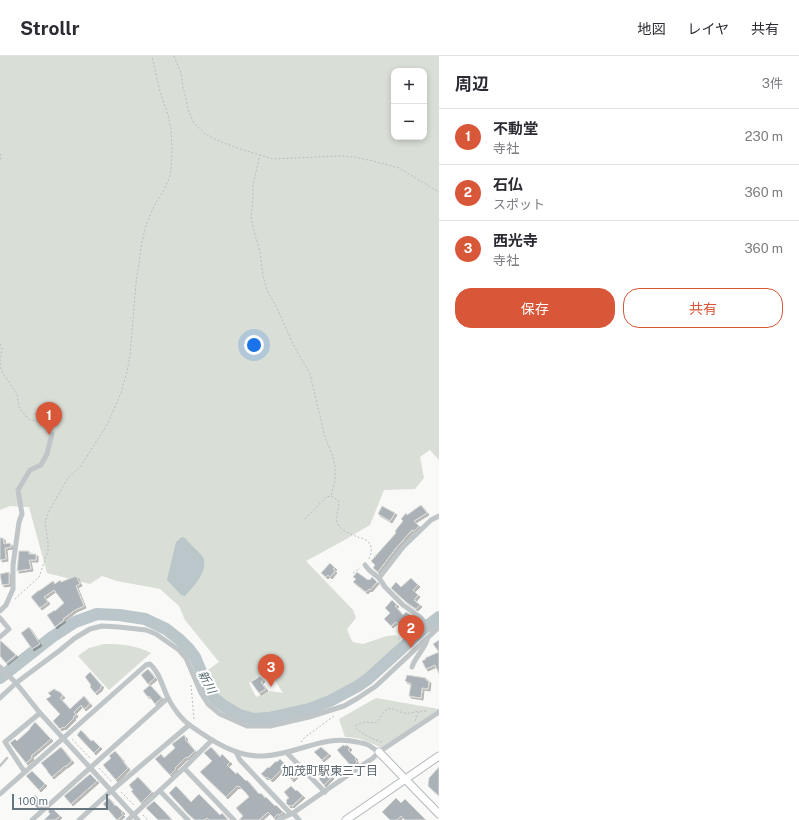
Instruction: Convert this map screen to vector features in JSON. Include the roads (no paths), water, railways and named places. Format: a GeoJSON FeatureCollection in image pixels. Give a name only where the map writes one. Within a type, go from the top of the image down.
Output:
{"type":"FeatureCollection","features":[{"type":"Feature","properties":{"kind":"street"},"geometry":{"type":"LineString","coordinates":[[0,611],[11,596],[13,589],[13,565],[19,522],[22,514],[18,490],[30,470],[41,465],[47,454],[52,434]]}},
{"type":"Feature","properties":{"kind":"street"},"geometry":{"type":"LineString","coordinates":[[379,578],[403,547],[431,520],[439,516]]}},
{"type":"Feature","properties":{"kind":"street"},"geometry":{"type":"LineString","coordinates":[[365,564],[402,605],[420,617],[433,631]]}},
{"type":"Feature","properties":{"kind":"street"},"geometry":{"type":"LineString","coordinates":[[0,618],[9,629],[0,637]]}},
{"type":"Feature","properties":{"kind":"street"},"geometry":{"type":"LineString","coordinates":[[0,698],[16,683],[75,638],[90,629],[102,626],[119,627],[146,630],[156,634],[179,650],[186,658],[201,693],[208,704],[220,714],[247,726],[270,726],[309,717],[344,706],[376,686],[439,627]]}},
{"type":"Feature","properties":{"kind":"street"},"geometry":{"type":"LineString","coordinates":[[412,667],[426,644],[428,637]]}},
{"type":"Feature","properties":{"kind":"street"},"geometry":{"type":"LineString","coordinates":[[0,794],[146,665],[150,664],[155,668],[168,698],[176,711],[189,725],[222,746],[236,752],[262,756],[287,752],[332,740],[348,740],[366,744],[379,752],[439,814]]}},
{"type":"Feature","properties":{"kind":"street"},"geometry":{"type":"LineString","coordinates":[[1,669],[16,683],[40,713],[138,820]]}},
{"type":"Feature","properties":{"kind":"street"},"geometry":{"type":"LineString","coordinates":[[32,820],[168,698]]}},
{"type":"Feature","properties":{"kind":"street"},"geometry":{"type":"LineString","coordinates":[[278,820],[292,814],[325,792],[373,758],[379,752],[439,712]]}},
{"type":"Feature","properties":{"kind":"street"},"geometry":{"type":"LineString","coordinates":[[25,772],[5,742],[40,713]]}},
{"type":"Feature","properties":{"kind":"street"},"geometry":{"type":"LineString","coordinates":[[79,820],[116,786],[189,725]]}},
{"type":"Feature","properties":{"kind":"street"},"geometry":{"type":"LineString","coordinates":[[128,820],[212,740]]}},
{"type":"Feature","properties":{"kind":"street"},"geometry":{"type":"LineString","coordinates":[[236,752],[240,760],[299,820]]}},
{"type":"Feature","properties":{"kind":"street"},"geometry":{"type":"LineString","coordinates":[[287,752],[325,792]]}},
{"type":"Feature","properties":{"kind":"street"},"geometry":{"type":"LineString","coordinates":[[348,820],[439,756]]}},
{"type":"Feature","properties":{"kind":"street"},"geometry":{"type":"LineString","coordinates":[[184,768],[234,820]]}},
{"type":"Feature","properties":{"kind":"street"},"geometry":{"type":"LineString","coordinates":[[160,791],[188,820]]}},
{"type":"Feature","properties":{"kind":"lane"},"geometry":{"type":"LineString","coordinates":[[0,766],[7,758]]}},
{"type":"Feature","properties":{"kind":"waterway","name":"新川"},"geometry":{"type":"LineString","coordinates":[[0,678],[52,637],[75,622],[97,614],[119,615],[145,619],[166,629],[180,640],[195,657],[209,691],[215,699],[224,706],[239,715],[254,719],[269,718],[309,709],[330,701],[358,686],[439,617]]}},
{"type":"Feature","properties":{"kind":"place","name":"不動堂"},"geometry":{"type":"Point","coordinates":[49,435]}},
{"type":"Feature","properties":{"kind":"place","name":"石仏"},"geometry":{"type":"Point","coordinates":[411,648]}},
{"type":"Feature","properties":{"kind":"place","name":"西光寺"},"geometry":{"type":"Point","coordinates":[271,687]}},
{"type":"Feature","properties":{"kind":"district","name":"加茂町駅東三丁目"},"geometry":{"type":"Point","coordinates":[330,771]}}]}
